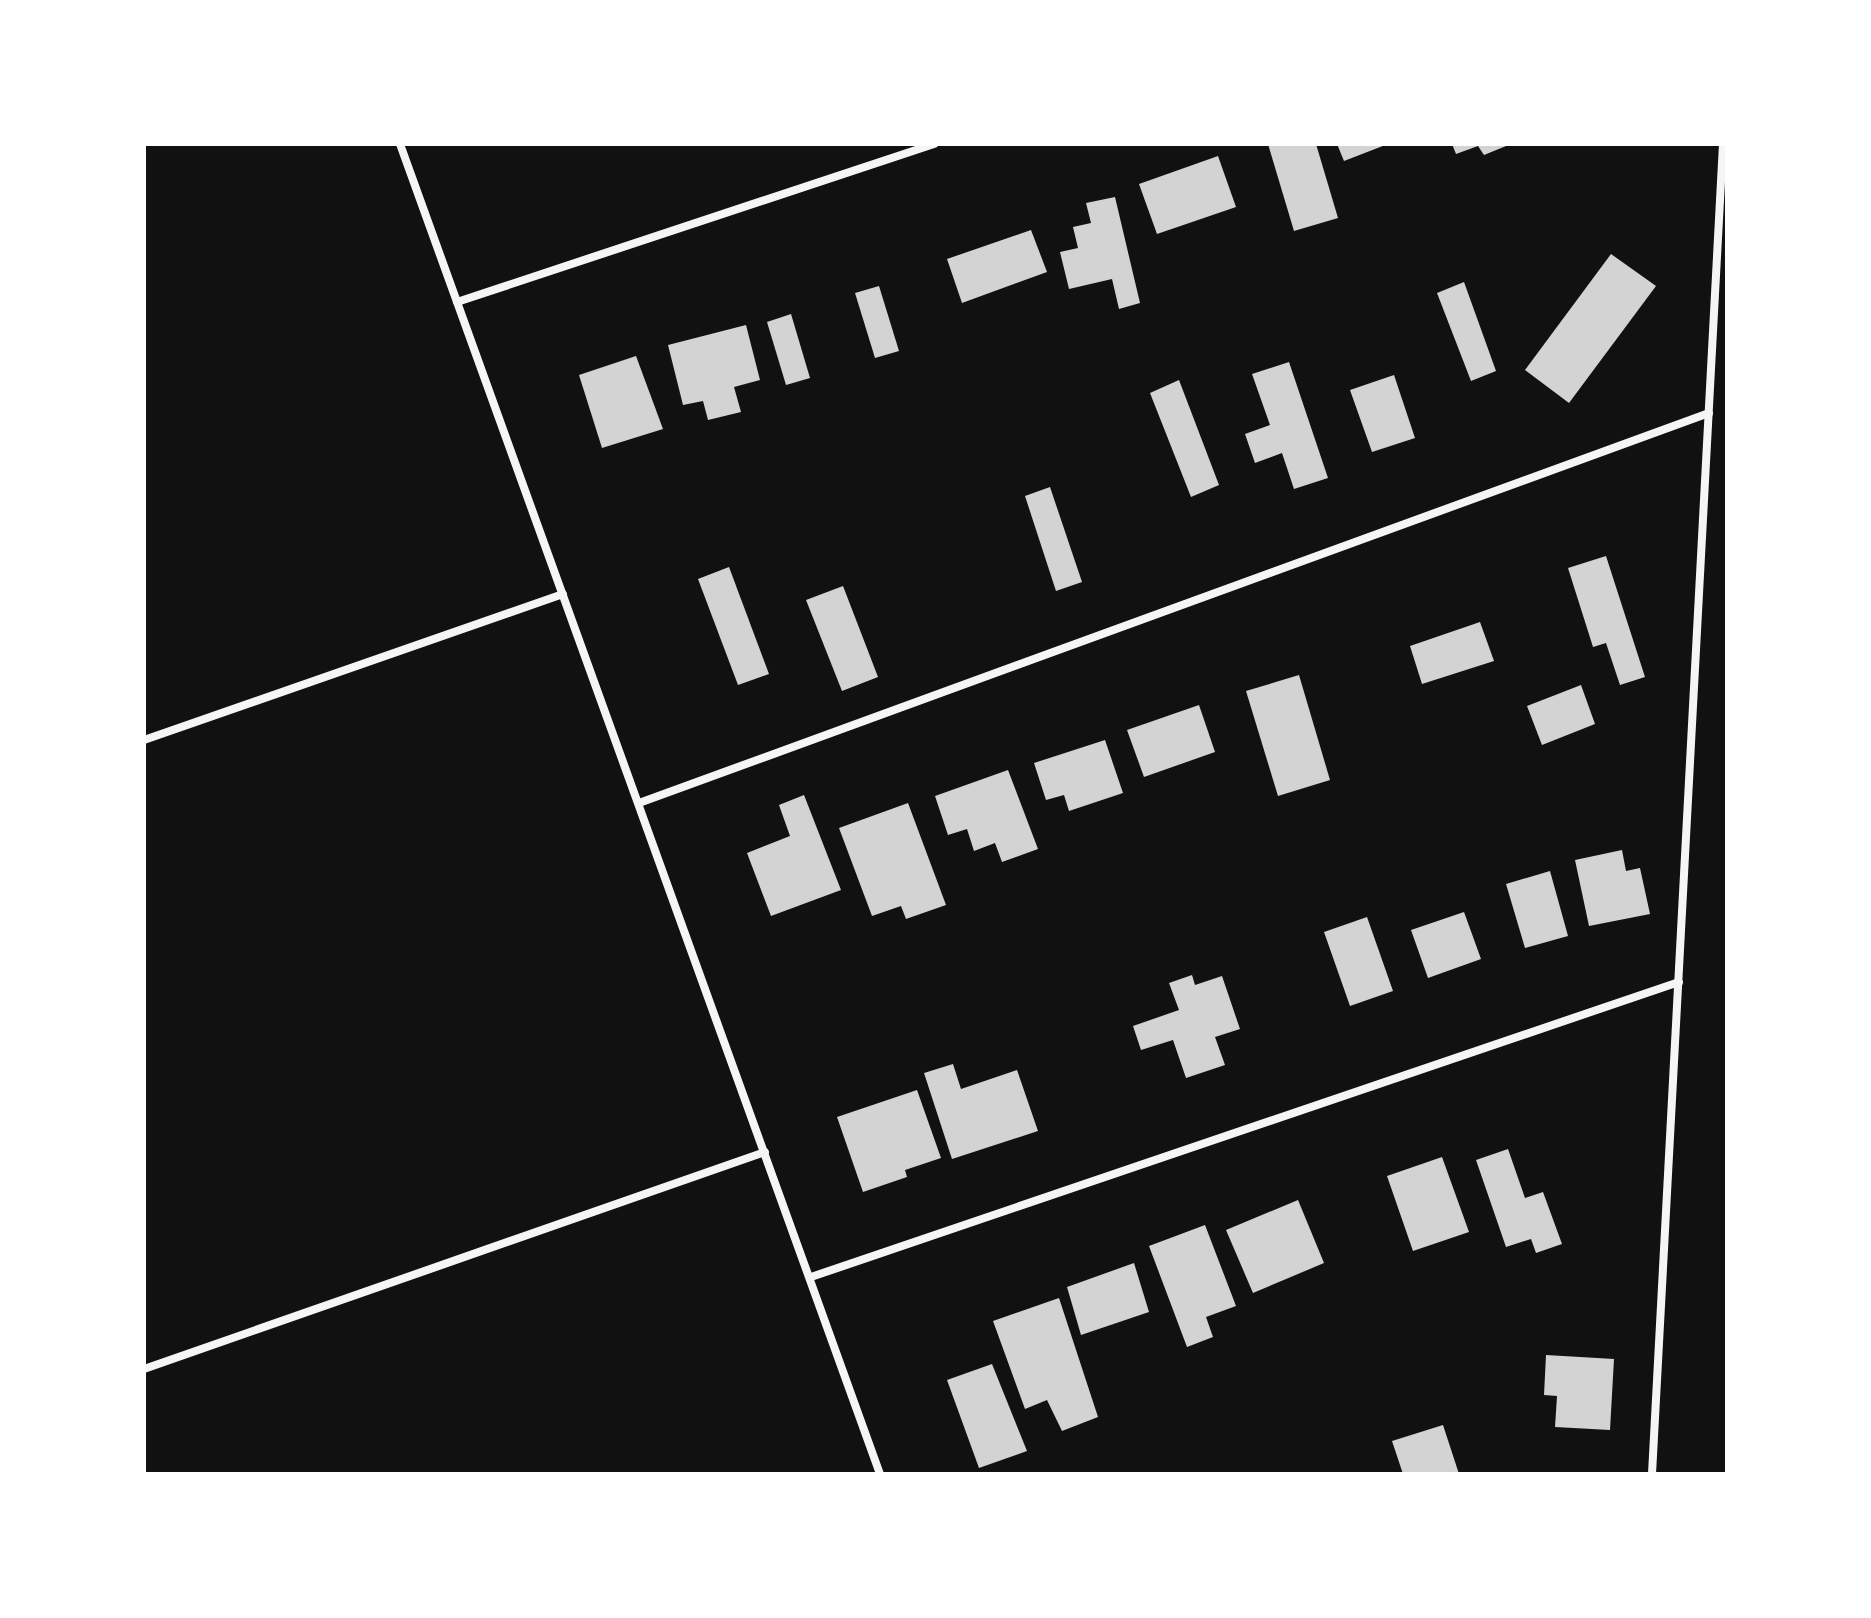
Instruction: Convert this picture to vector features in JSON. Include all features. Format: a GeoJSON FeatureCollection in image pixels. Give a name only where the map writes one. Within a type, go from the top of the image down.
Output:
{"type":"FeatureCollection","features":[{"type":"Feature","properties":{"kind":"street"},"geometry":{"type":"LineString","coordinates":[[400,144],[880,1474]]}},
{"type":"Feature","properties":{"kind":"street"},"geometry":{"type":"LineString","coordinates":[[457,302],[934,144]]}},
{"type":"Feature","properties":{"kind":"street"},"geometry":{"type":"LineString","coordinates":[[1652,1474],[1723,144]]}},
{"type":"Feature","properties":{"kind":"street"},"geometry":{"type":"LineString","coordinates":[[639,803],[1709,413]]}},
{"type":"Feature","properties":{"kind":"street"},"geometry":{"type":"LineString","coordinates":[[144,740],[563,594]]}},
{"type":"Feature","properties":{"kind":"street"},"geometry":{"type":"LineString","coordinates":[[811,1277],[1679,982]]}},
{"type":"Feature","properties":{"kind":"street"},"geometry":{"type":"LineString","coordinates":[[144,1369],[765,1152]]}},
{"type":"Feature","properties":{"kind":"building"},"geometry":{"type":"Polygon","coordinates":[[[1268,144],[1316,144],[1338,218],[1294,231],[1268,144]]]}},
{"type":"Feature","properties":{"kind":"building"},"geometry":{"type":"Polygon","coordinates":[[[1337,144],[1388,144],[1344,161],[1337,144]]]}},
{"type":"Feature","properties":{"kind":"building"},"geometry":{"type":"Polygon","coordinates":[[[1452,144],[1511,144],[1484,155],[1478,146],[1456,154],[1452,144]]]}},
{"type":"Feature","properties":{"kind":"building"},"geometry":{"type":"Polygon","coordinates":[[[1218,156],[1236,207],[1157,234],[1139,184],[1218,156]]]}},
{"type":"Feature","properties":{"kind":"building"},"geometry":{"type":"Polygon","coordinates":[[[1115,197],[1140,303],[1119,309],[1112,279],[1069,289],[1060,252],[1078,248],[1073,227],[1091,223],[1086,203],[1115,197]]]}},
{"type":"Feature","properties":{"kind":"building"},"geometry":{"type":"Polygon","coordinates":[[[1031,230],[1047,272],[962,303],[947,259],[1031,230]]]}},
{"type":"Feature","properties":{"kind":"building"},"geometry":{"type":"Polygon","coordinates":[[[1611,254],[1656,286],[1569,403],[1525,370],[1611,254]]]}},
{"type":"Feature","properties":{"kind":"building"},"geometry":{"type":"Polygon","coordinates":[[[1464,282],[1496,371],[1471,381],[1437,293],[1464,282]]]}},
{"type":"Feature","properties":{"kind":"building"},"geometry":{"type":"Polygon","coordinates":[[[879,286],[899,351],[875,358],[855,293],[879,286]]]}},
{"type":"Feature","properties":{"kind":"building"},"geometry":{"type":"Polygon","coordinates":[[[791,314],[810,378],[786,385],[767,322],[791,314]]]}},
{"type":"Feature","properties":{"kind":"building"},"geometry":{"type":"Polygon","coordinates":[[[746,325],[760,380],[734,387],[741,412],[708,420],[703,401],[683,405],[668,345],[746,325]]]}},
{"type":"Feature","properties":{"kind":"building"},"geometry":{"type":"Polygon","coordinates":[[[636,356],[663,429],[602,448],[579,375],[636,356]]]}},
{"type":"Feature","properties":{"kind":"building"},"geometry":{"type":"Polygon","coordinates":[[[1289,362],[1328,478],[1294,489],[1282,453],[1255,463],[1245,434],[1270,425],[1252,374],[1289,362]]]}},
{"type":"Feature","properties":{"kind":"building"},"geometry":{"type":"Polygon","coordinates":[[[1394,375],[1415,438],[1372,452],[1350,390],[1394,375]]]}},
{"type":"Feature","properties":{"kind":"building"},"geometry":{"type":"Polygon","coordinates":[[[1179,380],[1219,485],[1191,497],[1150,393],[1179,380]]]}},
{"type":"Feature","properties":{"kind":"building"},"geometry":{"type":"Polygon","coordinates":[[[1050,487],[1082,582],[1056,591],[1025,496],[1050,487]]]}},
{"type":"Feature","properties":{"kind":"building"},"geometry":{"type":"Polygon","coordinates":[[[1606,556],[1645,677],[1620,685],[1606,643],[1593,647],[1568,568],[1606,556]]]}},
{"type":"Feature","properties":{"kind":"building"},"geometry":{"type":"Polygon","coordinates":[[[729,567],[769,674],[738,685],[698,579],[729,567]]]}},
{"type":"Feature","properties":{"kind":"building"},"geometry":{"type":"Polygon","coordinates":[[[843,586],[878,677],[842,691],[806,600],[843,586]]]}},
{"type":"Feature","properties":{"kind":"building"},"geometry":{"type":"Polygon","coordinates":[[[1480,622],[1494,661],[1422,684],[1410,646],[1480,622]]]}},
{"type":"Feature","properties":{"kind":"building"},"geometry":{"type":"Polygon","coordinates":[[[1299,675],[1330,780],[1278,796],[1246,691],[1299,675]]]}},
{"type":"Feature","properties":{"kind":"building"},"geometry":{"type":"Polygon","coordinates":[[[1581,685],[1595,724],[1542,745],[1527,706],[1581,685]]]}},
{"type":"Feature","properties":{"kind":"building"},"geometry":{"type":"Polygon","coordinates":[[[1199,705],[1215,752],[1144,777],[1127,730],[1199,705]]]}},
{"type":"Feature","properties":{"kind":"building"},"geometry":{"type":"Polygon","coordinates":[[[1105,740],[1123,793],[1069,811],[1064,795],[1046,800],[1034,763],[1105,740]]]}},
{"type":"Feature","properties":{"kind":"building"},"geometry":{"type":"Polygon","coordinates":[[[1008,770],[1038,849],[1002,862],[995,843],[974,851],[967,829],[948,835],[935,796],[1008,770]]]}},
{"type":"Feature","properties":{"kind":"building"},"geometry":{"type":"Polygon","coordinates":[[[804,795],[841,890],[771,916],[747,853],[790,836],[779,805],[804,795]]]}},
{"type":"Feature","properties":{"kind":"building"},"geometry":{"type":"Polygon","coordinates":[[[908,803],[946,905],[906,919],[901,906],[872,916],[839,828],[908,803]]]}},
{"type":"Feature","properties":{"kind":"building"},"geometry":{"type":"Polygon","coordinates":[[[1622,850],[1626,871],[1640,868],[1650,914],[1589,926],[1575,860],[1622,850]]]}},
{"type":"Feature","properties":{"kind":"building"},"geometry":{"type":"Polygon","coordinates":[[[1550,871],[1568,936],[1525,948],[1506,884],[1550,871]]]}},
{"type":"Feature","properties":{"kind":"building"},"geometry":{"type":"Polygon","coordinates":[[[1464,912],[1481,959],[1428,978],[1411,930],[1464,912]]]}},
{"type":"Feature","properties":{"kind":"building"},"geometry":{"type":"Polygon","coordinates":[[[1367,917],[1393,991],[1350,1006],[1324,932],[1367,917]]]}},
{"type":"Feature","properties":{"kind":"building"},"geometry":{"type":"Polygon","coordinates":[[[1192,975],[1195,985],[1222,976],[1240,1029],[1215,1037],[1225,1065],[1186,1078],[1173,1040],[1141,1050],[1133,1026],[1179,1010],[1169,983],[1192,975]]]}},
{"type":"Feature","properties":{"kind":"building"},"geometry":{"type":"Polygon","coordinates":[[[953,1064],[961,1089],[1017,1070],[1038,1131],[952,1159],[924,1073],[953,1064]]]}},
{"type":"Feature","properties":{"kind":"building"},"geometry":{"type":"Polygon","coordinates":[[[917,1090],[941,1158],[905,1170],[907,1177],[863,1192],[837,1117],[917,1090]]]}},
{"type":"Feature","properties":{"kind":"building"},"geometry":{"type":"Polygon","coordinates":[[[1508,1149],[1525,1198],[1543,1192],[1562,1244],[1536,1253],[1531,1239],[1506,1247],[1476,1160],[1508,1149]]]}},
{"type":"Feature","properties":{"kind":"building"},"geometry":{"type":"Polygon","coordinates":[[[1442,1157],[1469,1232],[1413,1251],[1387,1176],[1442,1157]]]}},
{"type":"Feature","properties":{"kind":"building"},"geometry":{"type":"Polygon","coordinates":[[[1298,1200],[1324,1263],[1253,1293],[1226,1230],[1298,1200]]]}},
{"type":"Feature","properties":{"kind":"building"},"geometry":{"type":"Polygon","coordinates":[[[1205,1225],[1236,1306],[1206,1317],[1213,1337],[1187,1347],[1149,1246],[1205,1225]]]}},
{"type":"Feature","properties":{"kind":"building"},"geometry":{"type":"Polygon","coordinates":[[[1134,1263],[1149,1312],[1081,1335],[1067,1287],[1134,1263]]]}},
{"type":"Feature","properties":{"kind":"building"},"geometry":{"type":"Polygon","coordinates":[[[1059,1298],[1098,1417],[1062,1431],[1047,1400],[1025,1409],[993,1321],[1059,1298]]]}},
{"type":"Feature","properties":{"kind":"building"},"geometry":{"type":"Polygon","coordinates":[[[1546,1355],[1614,1359],[1610,1430],[1555,1427],[1557,1396],[1544,1395],[1546,1355]]]}},
{"type":"Feature","properties":{"kind":"building"},"geometry":{"type":"Polygon","coordinates":[[[992,1364],[1027,1451],[979,1468],[947,1380],[992,1364]]]}},
{"type":"Feature","properties":{"kind":"building"},"geometry":{"type":"Polygon","coordinates":[[[1443,1425],[1459,1474],[1403,1474],[1392,1441],[1443,1425]]]}}]}
